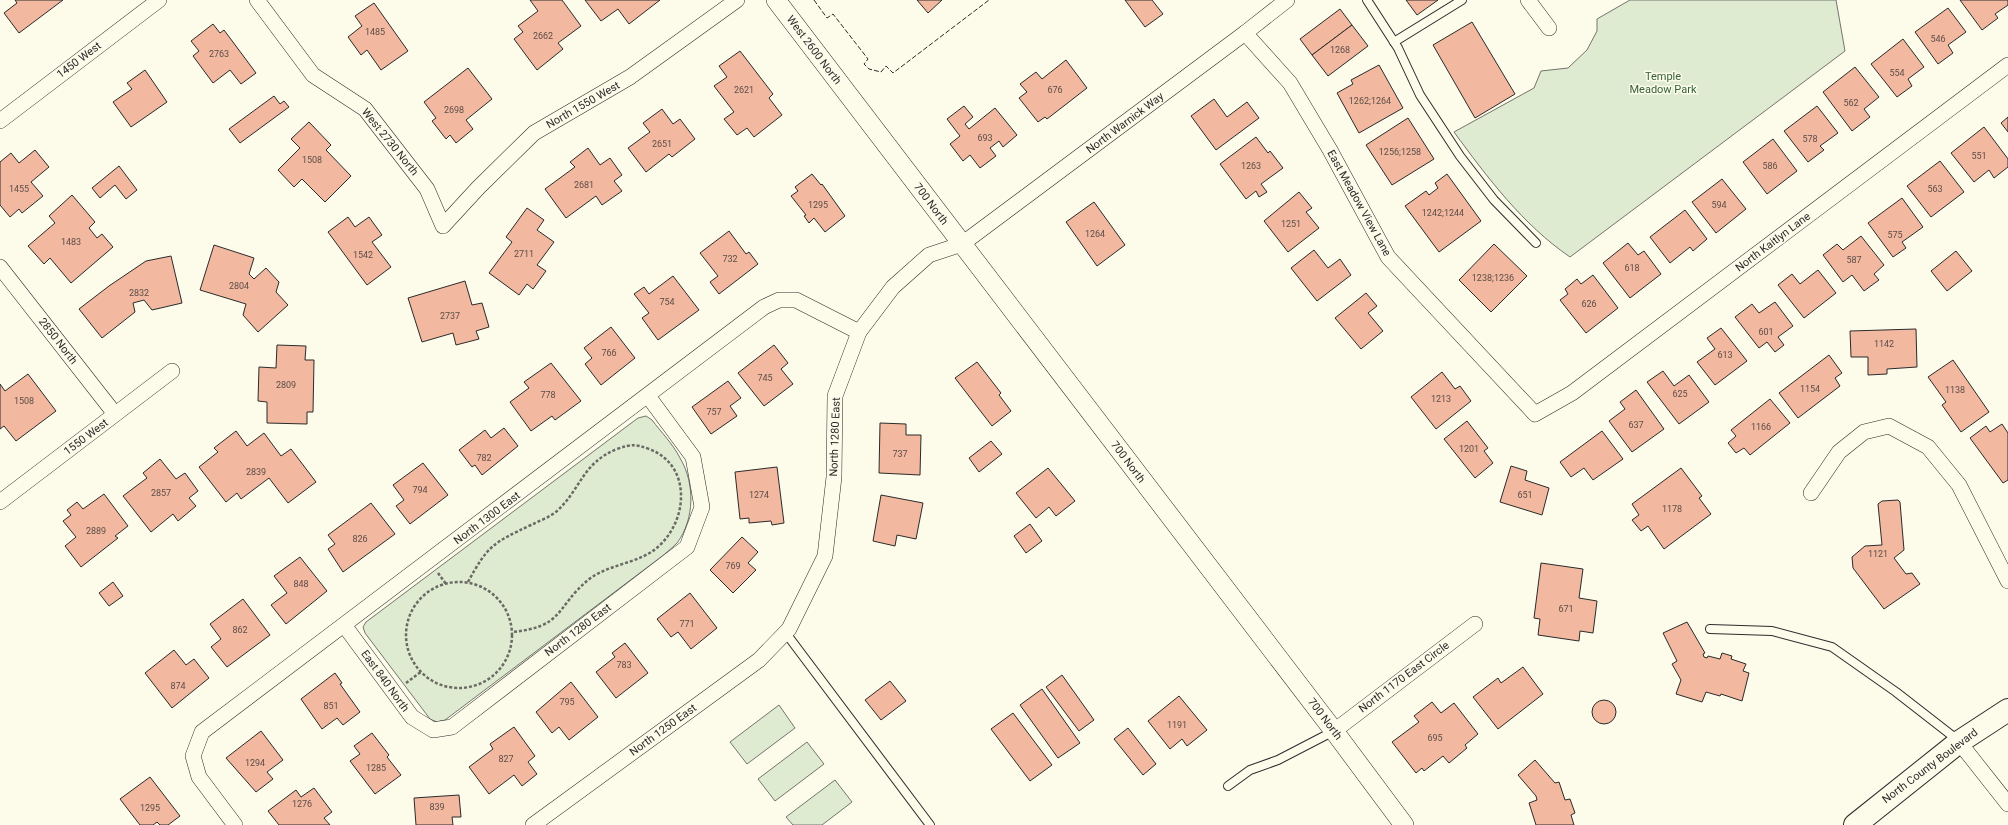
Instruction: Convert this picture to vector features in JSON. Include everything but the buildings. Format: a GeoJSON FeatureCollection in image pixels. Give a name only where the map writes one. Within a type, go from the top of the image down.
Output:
{"type":"FeatureCollection","features":[{"type":"Feature","properties":{"kind":"main road","name":"North County Boulevard"},"geometry":{"type":"LineString","coordinates":[[1855,825],[1959,742],[2008,710]]}},
{"type":"Feature","properties":{"kind":"street","name":"1450 West"},"geometry":{"type":"LineString","coordinates":[[0,121],[159,0]]}},
{"type":"Feature","properties":{"kind":"street","name":"West 2730 North"},"geometry":{"type":"LineString","coordinates":[[257,0],[313,75],[365,109],[427,190],[443,226]]}},
{"type":"Feature","properties":{"kind":"street","name":"North 1550 West"},"geometry":{"type":"LineString","coordinates":[[443,226],[478,188],[534,133],[630,77],[737,0]]}},
{"type":"Feature","properties":{"kind":"street","name":"West 2600 North"},"geometry":{"type":"LineString","coordinates":[[776,0],[851,99]]}},
{"type":"Feature","properties":{"kind":"street","name":"North Warnick Way"},"geometry":{"type":"LineString","coordinates":[[962,244],[1245,34],[1288,0]]}},
{"type":"Feature","properties":{"kind":"street"},"geometry":{"type":"LineString","coordinates":[[1528,0],[1549,28]]}},
{"type":"Feature","properties":{"kind":"street","name":"East Meadow View Lane"},"geometry":{"type":"LineString","coordinates":[[1245,34],[1290,83],[1330,150],[1388,257],[1535,414]]}},
{"type":"Feature","properties":{"kind":"street","name":"North Kaitlyn Lane"},"geometry":{"type":"LineString","coordinates":[[1535,414],[1572,393],[2008,65]]}},
{"type":"Feature","properties":{"kind":"street","name":"700 North"},"geometry":{"type":"LineString","coordinates":[[851,99],[1334,731],[1404,825]]}},
{"type":"Feature","properties":{"kind":"street","name":"North 1280 East"},"geometry":{"type":"LineString","coordinates":[[787,631],[825,556],[834,477],[835,396],[859,332],[893,287],[929,255],[962,244]]}},
{"type":"Feature","properties":{"kind":"street","name":"2850 North"},"geometry":{"type":"LineString","coordinates":[[0,267],[115,414]]}},
{"type":"Feature","properties":{"kind":"street","name":"North 1300 East"},"geometry":{"type":"LineString","coordinates":[[235,825],[199,777],[193,756],[202,732],[764,307],[779,300],[796,300],[859,332]]}},
{"type":"Feature","properties":{"kind":"street","name":"1550 West"},"geometry":{"type":"LineString","coordinates":[[0,502],[172,371]]}},
{"type":"Feature","properties":{"kind":"street","name":"North 1280 East"},"geometry":{"type":"LineString","coordinates":[[433,730],[452,726],[687,546],[702,507],[693,457],[648,396]]}},
{"type":"Feature","properties":{"kind":"street"},"geometry":{"type":"LineString","coordinates":[[1811,492],[1840,452],[1864,432],[1889,426],[1928,447],[1959,485],[2008,581]]}},
{"type":"Feature","properties":{"kind":"street","name":"East 840 North"},"geometry":{"type":"LineString","coordinates":[[344,624],[412,718],[433,730]]}},
{"type":"Feature","properties":{"kind":"street","name":"North 1170 East Circle"},"geometry":{"type":"LineString","coordinates":[[1334,731],[1475,624]]}},
{"type":"Feature","properties":{"kind":"street","name":"North 1250 East"},"geometry":{"type":"LineString","coordinates":[[533,825],[759,660],[787,631]]}},
{"type":"Feature","properties":{"kind":"street"},"geometry":{"type":"LineString","coordinates":[[1959,742],[2008,804]]}},
{"type":"Feature","properties":{"kind":"lane"},"geometry":{"type":"LineString","coordinates":[[1367,0],[1394,42],[1420,95],[1460,156],[1494,200],[1536,243]]}},
{"type":"Feature","properties":{"kind":"lane"},"geometry":{"type":"LineString","coordinates":[[1394,42],[1462,0]]}},
{"type":"Feature","properties":{"kind":"lane"},"geometry":{"type":"LineString","coordinates":[[1710,629],[1772,631],[1832,647],[1896,692],[1959,742]]}},
{"type":"Feature","properties":{"kind":"lane"},"geometry":{"type":"LineString","coordinates":[[787,631],[930,825]]}},
{"type":"Feature","properties":{"kind":"lane"},"geometry":{"type":"LineString","coordinates":[[1228,786],[1250,770],[1278,760],[1334,731]]}},
{"type":"Feature","properties":{"kind":"path"},"geometry":{"type":"LineString","coordinates":[[468,582],[482,557],[496,542],[557,511],[594,462],[617,449],[636,444],[656,451],[670,461],[677,471],[681,489],[680,508],[670,534],[660,546],[646,554],[589,579],[553,620],[540,628],[512,632]]}},
{"type":"Feature","properties":{"kind":"path"},"geometry":{"type":"LineString","coordinates":[[450,582],[468,582],[485,588],[499,600],[508,615],[512,632],[510,650],[502,666],[490,678],[474,685],[458,688],[441,684],[426,676],[414,663],[408,647],[406,630],[410,614],[420,599],[434,588],[450,582]]}},
{"type":"Feature","properties":{"kind":"green space","name":"Temple Meadow Park"},"geometry":{"type":"Polygon","coordinates":[[[1630,0],[1836,0],[1845,51],[1570,257],[1521,215],[1479,166],[1454,132],[1534,88],[1541,71],[1568,68],[1587,50],[1597,31],[1597,19],[1630,0]]]}},
{"type":"Feature","properties":{"kind":"green space"},"geometry":{"type":"Polygon","coordinates":[[[646,416],[652,420],[674,448],[685,468],[688,478],[691,501],[690,512],[683,533],[677,543],[661,557],[445,720],[437,722],[430,719],[365,633],[363,627],[366,622],[638,418],[646,416]]]}},
{"type":"Feature","properties":{"kind":"green space"},"geometry":{"type":"Polygon","coordinates":[[[779,705],[795,728],[747,764],[730,742],[779,705]]]}},
{"type":"Feature","properties":{"kind":"green space"},"geometry":{"type":"Polygon","coordinates":[[[807,742],[824,764],[775,801],[758,779],[807,742]]]}},
{"type":"Feature","properties":{"kind":"green space"},"geometry":{"type":"Polygon","coordinates":[[[835,780],[852,802],[822,825],[793,825],[786,817],[835,780]]]}},
{"type":"Feature","properties":{"kind":"fence"},"geometry":{"type":"LineString","coordinates":[[814,0],[827,18],[833,14],[868,59],[864,64],[869,69],[881,72],[886,66],[893,73],[989,0]]}}]}
